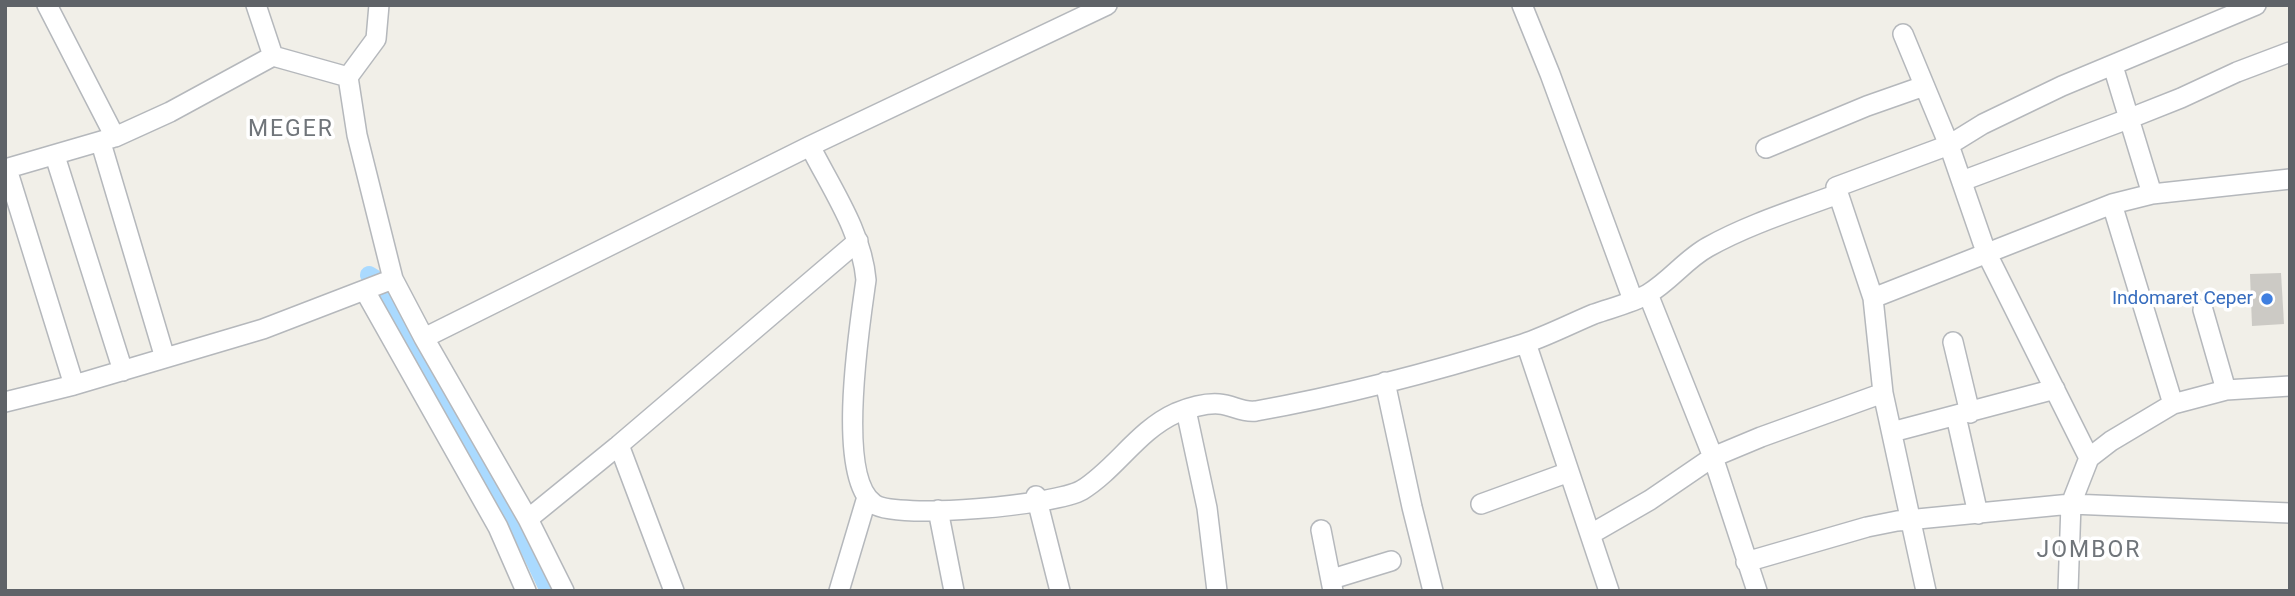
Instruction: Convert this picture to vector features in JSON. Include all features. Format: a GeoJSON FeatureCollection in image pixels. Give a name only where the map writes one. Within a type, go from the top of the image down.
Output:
{"type":"FeatureCollection","features":[{"type":"Feature","properties":{"kind":"street"},"geometry":{"type":"LineString","coordinates":[[47,5],[108,140],[165,358]]}},
{"type":"Feature","properties":{"kind":"street"},"geometry":{"type":"LineString","coordinates":[[256,5],[273,56]]}},
{"type":"Feature","properties":{"kind":"street"},"geometry":{"type":"LineString","coordinates":[[379,5],[376,39],[348,77],[357,135],[393,279],[528,519],[564,591]]}},
{"type":"Feature","properties":{"kind":"street"},"geometry":{"type":"LineString","coordinates":[[424,338],[810,146],[1107,5]]}},
{"type":"Feature","properties":{"kind":"street"},"geometry":{"type":"LineString","coordinates":[[1522,5],[1640,297],[1713,457],[1757,591]]}},
{"type":"Feature","properties":{"kind":"street"},"geometry":{"type":"LineString","coordinates":[[1926,591],[1883,393],[1873,298],[1836,187],[1949,145],[1983,124],[2062,86],[2256,5]]}},
{"type":"Feature","properties":{"kind":"street"},"geometry":{"type":"LineString","coordinates":[[1903,34],[1949,145],[1986,252],[2089,458]]}},
{"type":"Feature","properties":{"kind":"street"},"geometry":{"type":"LineString","coordinates":[[1962,181],[2128,119],[2290,52]]}},
{"type":"Feature","properties":{"kind":"street"},"geometry":{"type":"LineString","coordinates":[[74,385],[6,169],[108,140],[170,112],[273,56],[348,77]]}},
{"type":"Feature","properties":{"kind":"street"},"geometry":{"type":"LineString","coordinates":[[2113,66],[2152,194]]}},
{"type":"Feature","properties":{"kind":"street"},"geometry":{"type":"LineString","coordinates":[[1766,149],[1867,106],[1924,86]]}},
{"type":"Feature","properties":{"kind":"street"},"geometry":{"type":"LineString","coordinates":[[810,146],[858,241],[866,280],[853,387],[855,458],[860,484],[867,498],[881,508],[891,510],[1015,505],[1037,498],[1064,496],[1083,489],[1140,438],[1174,414],[1186,410],[1220,404],[1249,412],[1308,401],[1526,343],[1640,297],[1708,247],[1734,234],[1838,194]]}},
{"type":"Feature","properties":{"kind":"street"},"geometry":{"type":"LineString","coordinates":[[55,156],[123,371]]}},
{"type":"Feature","properties":{"kind":"street"},"geometry":{"type":"LineString","coordinates":[[1873,298],[2112,204],[2152,194],[2290,179]]}},
{"type":"Feature","properties":{"kind":"street"},"geometry":{"type":"LineString","coordinates":[[2112,204],[2173,404]]}},
{"type":"Feature","properties":{"kind":"street"},"geometry":{"type":"LineString","coordinates":[[528,519],[858,241]]}},
{"type":"Feature","properties":{"kind":"street"},"geometry":{"type":"LineString","coordinates":[[5,402],[74,385],[263,329],[393,279]]}},
{"type":"Feature","properties":{"kind":"street"},"geometry":{"type":"LineString","coordinates":[[365,291],[498,527],[526,591]]}},
{"type":"Feature","properties":{"kind":"street"},"geometry":{"type":"LineString","coordinates":[[2203,310],[2226,390]]}},
{"type":"Feature","properties":{"kind":"street"},"geometry":{"type":"LineString","coordinates":[[1953,342],[1978,514]]}},
{"type":"Feature","properties":{"kind":"street"},"geometry":{"type":"LineString","coordinates":[[1526,343],[1609,591]]}},
{"type":"Feature","properties":{"kind":"street"},"geometry":{"type":"LineString","coordinates":[[1385,382],[1433,591]]}},
{"type":"Feature","properties":{"kind":"street"},"geometry":{"type":"LineString","coordinates":[[2068,591],[2071,504],[2089,458],[2111,441],[2173,404],[2226,390],[2290,386]]}},
{"type":"Feature","properties":{"kind":"street"},"geometry":{"type":"LineString","coordinates":[[1892,432],[2055,389]]}},
{"type":"Feature","properties":{"kind":"street"},"geometry":{"type":"LineString","coordinates":[[1591,534],[1650,500],[1713,457],[1883,393]]}},
{"type":"Feature","properties":{"kind":"street"},"geometry":{"type":"LineString","coordinates":[[1186,410],[1207,508],[1217,591]]}},
{"type":"Feature","properties":{"kind":"street"},"geometry":{"type":"LineString","coordinates":[[619,445],[674,591]]}},
{"type":"Feature","properties":{"kind":"street"},"geometry":{"type":"LineString","coordinates":[[1481,504],[1569,472]]}},
{"type":"Feature","properties":{"kind":"street"},"geometry":{"type":"LineString","coordinates":[[839,591],[867,498]]}},
{"type":"Feature","properties":{"kind":"street"},"geometry":{"type":"LineString","coordinates":[[1037,498],[1060,591]]}},
{"type":"Feature","properties":{"kind":"street"},"geometry":{"type":"LineString","coordinates":[[1746,562],[1867,527],[1912,519],[2071,504],[2290,513]]}},
{"type":"Feature","properties":{"kind":"street"},"geometry":{"type":"LineString","coordinates":[[937,510],[954,591]]}},
{"type":"Feature","properties":{"kind":"street"},"geometry":{"type":"LineString","coordinates":[[1321,530],[1330,587],[1391,561]]}},
{"type":"Feature","properties":{"kind":"building","name":"Indomaret Ceper"},"geometry":{"type":"Polygon","coordinates":[[[2281,273],[2284,324],[2252,326],[2250,274],[2281,273]]]}},
{"type":"Feature","properties":{"kind":"waterway"},"geometry":{"type":"LineString","coordinates":[[369,275],[374,278],[517,523],[549,591]]}},
{"type":"Feature","properties":{"kind":"place","name":"Indomaret Ceper"},"geometry":{"type":"Point","coordinates":[2267,299]}},
{"type":"Feature","properties":{"kind":"district","name":"MEGER"},"geometry":{"type":"Point","coordinates":[291,130]}},
{"type":"Feature","properties":{"kind":"district","name":"JOMBOR"},"geometry":{"type":"Point","coordinates":[2089,551]}}]}
